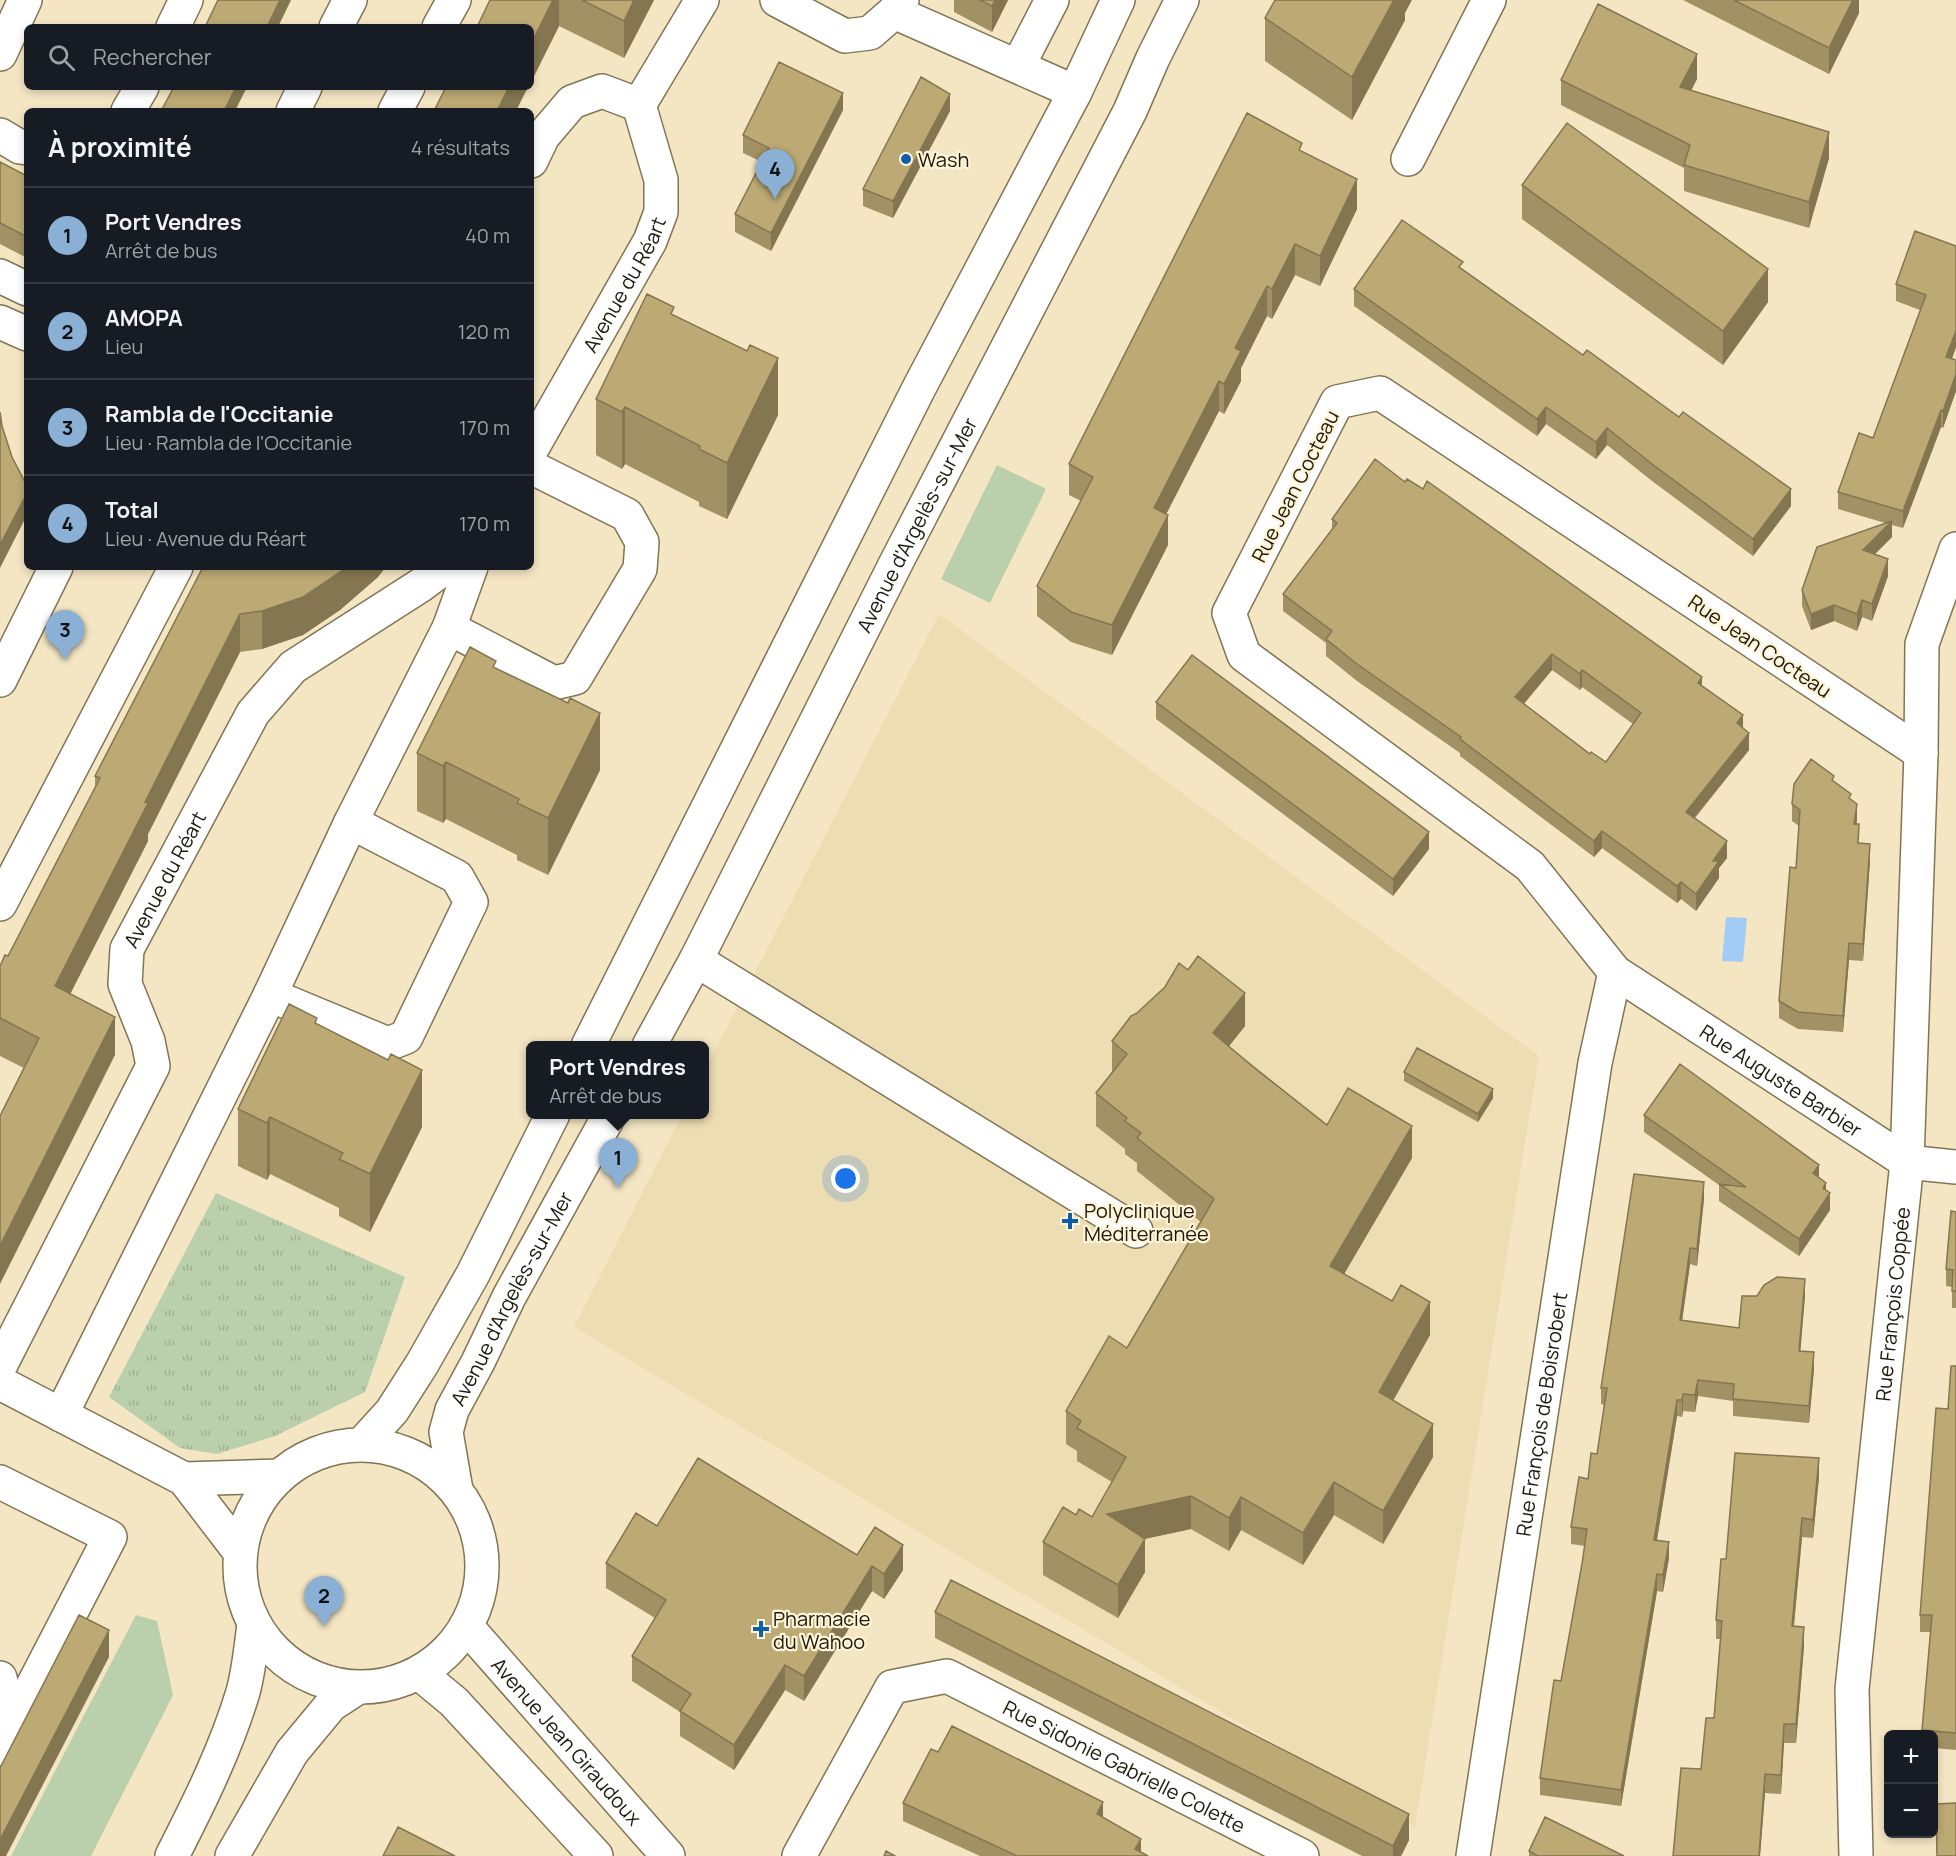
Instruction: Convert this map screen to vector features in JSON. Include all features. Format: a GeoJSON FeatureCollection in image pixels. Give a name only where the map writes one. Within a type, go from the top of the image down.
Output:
{"type":"FeatureCollection","features":[{"type":"Feature","properties":{"kind":"street"},"geometry":{"type":"LineString","coordinates":[[0,54],[25,0]]}},
{"type":"Feature","properties":{"kind":"street"},"geometry":{"type":"LineString","coordinates":[[174,24],[186,0]]}},
{"type":"Feature","properties":{"kind":"street"},"geometry":{"type":"LineString","coordinates":[[338,24],[350,0]]}},
{"type":"Feature","properties":{"kind":"street"},"geometry":{"type":"LineString","coordinates":[[442,24],[454,0]]}},
{"type":"Feature","properties":{"kind":"street"},"geometry":{"type":"LineString","coordinates":[[534,155],[543,136],[572,102],[602,91],[639,105],[702,0]]}},
{"type":"Feature","properties":{"kind":"street"},"geometry":{"type":"LineString","coordinates":[[777,0],[845,36],[870,33],[898,6],[1075,92]]}},
{"type":"Feature","properties":{"kind":"street"},"geometry":{"type":"LineString","coordinates":[[1018,66],[1052,0]]}},
{"type":"Feature","properties":{"kind":"street"},"geometry":{"type":"LineString","coordinates":[[591,1041],[920,388],[1075,92],[1118,0]]}},
{"type":"Feature","properties":{"kind":"street","name":"Avenue d'Argelès-sur-Mer"},"geometry":{"type":"LineString","coordinates":[[652,1041],[696,960],[902,550],[1130,111],[1182,0]]}},
{"type":"Feature","properties":{"kind":"street"},"geometry":{"type":"LineString","coordinates":[[1408,159],[1489,0]]}},
{"type":"Feature","properties":{"kind":"street"},"geometry":{"type":"LineString","coordinates":[[130,108],[140,90]]}},
{"type":"Feature","properties":{"kind":"street"},"geometry":{"type":"LineString","coordinates":[[294,108],[304,90]]}},
{"type":"Feature","properties":{"kind":"street"},"geometry":{"type":"LineString","coordinates":[[397,108],[406,90]]}},
{"type":"Feature","properties":{"kind":"street","name":"Avenue du Réart"},"geometry":{"type":"LineString","coordinates":[[534,445],[650,241],[661,213],[661,180],[639,105]]}},
{"type":"Feature","properties":{"kind":"street"},"geometry":{"type":"LineString","coordinates":[[0,135],[24,148]]}},
{"type":"Feature","properties":{"kind":"street"},"geometry":{"type":"LineString","coordinates":[[0,276],[24,288]]}},
{"type":"Feature","properties":{"kind":"street"},"geometry":{"type":"LineString","coordinates":[[0,322],[24,333]]}},
{"type":"Feature","properties":{"kind":"street","name":"Rue Jean Cocteau"},"geometry":{"type":"LineString","coordinates":[[1615,972],[1530,866],[1244,655],[1230,613],[1337,402],[1380,393],[1921,753]]}},
{"type":"Feature","properties":{"kind":"street"},"geometry":{"type":"LineString","coordinates":[[449,628],[554,682],[575,678],[640,569],[642,542],[627,516],[534,469]]}},
{"type":"Feature","properties":{"kind":"street","name":"Rue François Coppée"},"geometry":{"type":"LineString","coordinates":[[1856,1856],[1852,1689],[1908,1162],[1921,753],[1922,644],[1956,549]]}},
{"type":"Feature","properties":{"kind":"street"},"geometry":{"type":"LineString","coordinates":[[0,680],[55,570]]}},
{"type":"Feature","properties":{"kind":"street"},"geometry":{"type":"LineString","coordinates":[[0,904],[174,570]]}},
{"type":"Feature","properties":{"kind":"street","name":"Avenue du Réart"},"geometry":{"type":"LineString","coordinates":[[0,1366],[153,1066],[148,1041],[126,984],[127,949],[253,713],[293,667],[441,570]]}},
{"type":"Feature","properties":{"kind":"street"},"geometry":{"type":"LineString","coordinates":[[60,1415],[270,995],[351,822],[449,628],[470,570]]}},
{"type":"Feature","properties":{"kind":"street"},"geometry":{"type":"LineString","coordinates":[[270,995],[388,1044],[406,1037],[471,902],[457,877],[351,822]]}},
{"type":"Feature","properties":{"kind":"street"},"geometry":{"type":"LineString","coordinates":[[696,960],[1137,1231]]}},
{"type":"Feature","properties":{"kind":"street","name":"Rue Auguste Barbier"},"geometry":{"type":"LineString","coordinates":[[1615,972],[1908,1162],[1956,1167]]}},
{"type":"Feature","properties":{"kind":"street","name":"Rue François de Boisrobert"},"geometry":{"type":"LineString","coordinates":[[1473,1856],[1595,1063],[1615,972]]}},
{"type":"Feature","properties":{"kind":"street"},"geometry":{"type":"LineString","coordinates":[[362,1444],[392,1411],[422,1364],[473,1274],[551,1119]]}},
{"type":"Feature","properties":{"kind":"street","name":"Avenue d'Argelès-sur-Mer"},"geometry":{"type":"LineString","coordinates":[[456,1490],[446,1432],[452,1410],[509,1297],[607,1119]]}},
{"type":"Feature","properties":{"kind":"street"},"geometry":{"type":"LineString","coordinates":[[0,1383],[184,1479],[240,1552]]}},
{"type":"Feature","properties":{"kind":"street"},"geometry":{"type":"LineString","coordinates":[[362,1444],[397,1450],[429,1466],[456,1490],[476,1526],[482,1560],[479,1594],[466,1626],[446,1653],[419,1673],[389,1684],[357,1688],[326,1682],[297,1670],[273,1649],[254,1624],[242,1589],[240,1552],[247,1524],[255,1506],[279,1476],[304,1458],[332,1448],[362,1444]]}},
{"type":"Feature","properties":{"kind":"street"},"geometry":{"type":"LineString","coordinates":[[184,1479],[279,1476]]}},
{"type":"Feature","properties":{"kind":"street"},"geometry":{"type":"LineString","coordinates":[[0,1482],[110,1537],[6,1737]]}},
{"type":"Feature","properties":{"kind":"street"},"geometry":{"type":"LineString","coordinates":[[172,1856],[224,1747],[243,1690],[254,1624]]}},
{"type":"Feature","properties":{"kind":"street","name":"Avenue Jean Giraudoux"},"geometry":{"type":"LineString","coordinates":[[466,1626],[668,1856]]}},
{"type":"Feature","properties":{"kind":"street"},"geometry":{"type":"LineString","coordinates":[[419,1673],[454,1702],[596,1856]]}},
{"type":"Feature","properties":{"kind":"street","name":"Rue Sidonie Gabrielle Colette"},"geometry":{"type":"LineString","coordinates":[[799,1856],[892,1687],[947,1676],[1302,1856]]}},
{"type":"Feature","properties":{"kind":"street"},"geometry":{"type":"LineString","coordinates":[[0,1678],[6,1737]]}},
{"type":"Feature","properties":{"kind":"street"},"geometry":{"type":"LineString","coordinates":[[232,1856],[292,1752],[331,1706],[357,1688]]}},
{"type":"Feature","properties":{"kind":"shaded area","name":"Polyclinique Méditerranée"},"geometry":{"type":"Polygon","coordinates":[[[939,614],[1539,1056],[1415,1827],[574,1327],[680,1119],[709,1119],[709,1062],[939,614]]]}},
{"type":"Feature","properties":{"kind":"green space"},"geometry":{"type":"Polygon","coordinates":[[[997,465],[1046,489],[990,603],[941,579],[997,465]]]}},
{"type":"Feature","properties":{"kind":"green space"},"geometry":{"type":"Polygon","coordinates":[[[216,1193],[405,1277],[365,1392],[275,1436],[217,1454],[180,1448],[109,1397],[216,1193]]]}},
{"type":"Feature","properties":{"kind":"green space"},"geometry":{"type":"Polygon","coordinates":[[[136,1615],[157,1621],[173,1695],[91,1856],[11,1856],[136,1615]]]}},
{"type":"Feature","properties":{"kind":"water"},"geometry":{"type":"Polygon","coordinates":[[[1726,917],[1747,918],[1743,962],[1722,961],[1726,917]]]}},
{"type":"Feature","properties":{"kind":"building"},"geometry":{"type":"Polygon","coordinates":[[[218,0],[280,0],[268,24],[206,24],[218,0]]]}},
{"type":"Feature","properties":{"kind":"building"},"geometry":{"type":"Polygon","coordinates":[[[490,0],[553,0],[534,38],[534,24],[478,24],[490,0]]]}},
{"type":"Feature","properties":{"kind":"building"},"geometry":{"type":"Polygon","coordinates":[[[582,0],[634,0],[624,21],[582,0]]]}},
{"type":"Feature","properties":{"kind":"building"},"geometry":{"type":"Polygon","coordinates":[[[980,0],[995,0],[992,6],[980,0]]]}},
{"type":"Feature","properties":{"kind":"building"},"geometry":{"type":"Polygon","coordinates":[[[1275,0],[1394,0],[1352,77],[1265,18],[1275,0]]]}},
{"type":"Feature","properties":{"kind":"building"},"geometry":{"type":"Polygon","coordinates":[[[1734,0],[1853,0],[1829,48],[1734,0]]]}},
{"type":"Feature","properties":{"kind":"building"},"geometry":{"type":"Polygon","coordinates":[[[1598,4],[1697,54],[1680,87],[1829,132],[1809,202],[1684,165],[1690,145],[1561,80],[1598,4]]]}},
{"type":"Feature","properties":{"kind":"building"},"geometry":{"type":"Polygon","coordinates":[[[779,62],[843,93],[771,233],[735,214],[769,148],[743,135],[779,62]]]}},
{"type":"Feature","properties":{"kind":"building","name":"Wash"},"geometry":{"type":"Polygon","coordinates":[[[921,77],[950,94],[893,201],[863,189],[921,77]]]}},
{"type":"Feature","properties":{"kind":"building"},"geometry":{"type":"Polygon","coordinates":[[[172,90],[234,90],[226,108],[163,108],[172,90]]]}},
{"type":"Feature","properties":{"kind":"building"},"geometry":{"type":"Polygon","coordinates":[[[444,90],[508,90],[498,108],[436,108],[444,90]]]}},
{"type":"Feature","properties":{"kind":"building"},"geometry":{"type":"Polygon","coordinates":[[[1247,113],[1302,143],[1299,150],[1357,179],[1320,256],[1295,244],[1272,289],[1267,286],[1235,348],[1241,351],[1224,384],[1219,381],[1154,508],[1168,515],[1112,625],[1071,612],[1037,586],[1093,477],[1069,464],[1247,113]]]}},
{"type":"Feature","properties":{"kind":"building"},"geometry":{"type":"Polygon","coordinates":[[[1567,123],[1768,269],[1723,331],[1522,185],[1567,123]]]}},
{"type":"Feature","properties":{"kind":"building"},"geometry":{"type":"Polygon","coordinates":[[[0,162],[24,174],[24,235],[0,223],[0,162]]]}},
{"type":"Feature","properties":{"kind":"building"},"geometry":{"type":"Polygon","coordinates":[[[1402,220],[1463,262],[1459,267],[1583,355],[1587,350],[1679,417],[1683,412],[1791,489],[1753,539],[1607,428],[1596,442],[1546,407],[1537,419],[1354,289],[1402,220]]]}},
{"type":"Feature","properties":{"kind":"building"},"geometry":{"type":"Polygon","coordinates":[[[1915,231],[1956,246],[1956,331],[1946,357],[1956,360],[1956,374],[1903,511],[1838,492],[1859,433],[1873,438],[1926,295],[1896,284],[1915,231]]]}},
{"type":"Feature","properties":{"kind":"building"},"geometry":{"type":"Polygon","coordinates":[[[647,294],[674,307],[671,314],[747,351],[750,345],[778,358],[727,463],[699,449],[700,446],[625,407],[622,412],[596,399],[647,294]]]}},
{"type":"Feature","properties":{"kind":"building"},"geometry":{"type":"Polygon","coordinates":[[[0,412],[12,457],[24,480],[24,499],[0,545],[0,412]]]}},
{"type":"Feature","properties":{"kind":"building"},"geometry":{"type":"Polygon","coordinates":[[[1375,459],[1405,482],[1407,479],[1423,489],[1427,481],[1702,677],[1698,683],[1743,715],[1737,723],[1749,733],[1686,812],[1727,841],[1713,861],[1719,861],[1696,894],[1681,882],[1677,886],[1602,831],[1594,841],[1460,739],[1461,737],[1357,664],[1326,639],[1332,631],[1283,594],[1337,523],[1332,519],[1375,459]],[[1552,654],[1515,697],[1590,754],[1591,752],[1606,762],[1641,713],[1582,670],[1580,674],[1552,654]]]}},
{"type":"Feature","properties":{"kind":"building"},"geometry":{"type":"Polygon","coordinates":[[[1892,521],[1863,550],[1888,559],[1872,604],[1862,600],[1857,614],[1834,605],[1811,614],[1802,590],[1817,547],[1892,521]]]}},
{"type":"Feature","properties":{"kind":"building"},"geometry":{"type":"Polygon","coordinates":[[[201,570],[342,570],[303,597],[262,611],[240,614],[55,986],[115,1017],[0,1246],[0,1116],[39,1038],[0,1018],[0,966],[5,955],[8,956],[100,778],[95,776],[201,570]]]}},
{"type":"Feature","properties":{"kind":"building"},"geometry":{"type":"Polygon","coordinates":[[[470,647],[496,661],[493,667],[568,703],[570,698],[600,713],[548,818],[517,803],[519,799],[446,762],[443,766],[417,753],[470,647]]]}},
{"type":"Feature","properties":{"kind":"building"},"geometry":{"type":"Polygon","coordinates":[[[1192,655],[1429,832],[1393,879],[1156,702],[1192,655]]]}},
{"type":"Feature","properties":{"kind":"building"},"geometry":{"type":"Polygon","coordinates":[[[1811,759],[1834,776],[1832,780],[1851,794],[1849,798],[1857,804],[1854,824],[1859,824],[1858,843],[1870,844],[1863,944],[1849,943],[1843,1016],[1798,1012],[1779,1001],[1790,867],[1796,868],[1800,810],[1792,804],[1794,784],[1811,759]]]}},
{"type":"Feature","properties":{"kind":"building"},"geometry":{"type":"Polygon","coordinates":[[[1198,956],[1245,993],[1213,1033],[1252,1066],[1327,1125],[1348,1088],[1412,1126],[1330,1266],[1392,1301],[1401,1285],[1430,1302],[1379,1392],[1433,1424],[1383,1511],[1334,1482],[1303,1533],[1241,1497],[1229,1518],[1191,1496],[1107,1514],[1145,1539],[1118,1585],[1043,1542],[1063,1507],[1076,1515],[1079,1509],[1092,1517],[1126,1457],[1077,1428],[1081,1421],[1066,1411],[1109,1336],[1127,1348],[1214,1199],[1137,1138],[1141,1133],[1125,1121],[1127,1118],[1096,1093],[1127,1054],[1112,1041],[1131,1016],[1165,987],[1179,963],[1188,970],[1198,956]]]}},
{"type":"Feature","properties":{"kind":"building"},"geometry":{"type":"Polygon","coordinates":[[[289,1004],[317,1018],[315,1023],[388,1060],[391,1054],[422,1070],[370,1174],[339,1159],[343,1153],[270,1117],[267,1123],[238,1109],[289,1004]]]}},
{"type":"Feature","properties":{"kind":"building"},"geometry":{"type":"Polygon","coordinates":[[[1417,1048],[1493,1089],[1478,1114],[1404,1072],[1417,1048]]]}},
{"type":"Feature","properties":{"kind":"building"},"geometry":{"type":"Polygon","coordinates":[[[1680,1064],[1819,1165],[1813,1173],[1826,1183],[1823,1188],[1830,1193],[1799,1239],[1719,1184],[1746,1187],[1644,1115],[1680,1064]]]}},
{"type":"Feature","properties":{"kind":"building"},"geometry":{"type":"Polygon","coordinates":[[[1634,1174],[1704,1182],[1697,1249],[1690,1248],[1680,1320],[1739,1328],[1742,1296],[1757,1296],[1764,1285],[1777,1277],[1805,1279],[1799,1351],[1814,1352],[1809,1406],[1733,1399],[1734,1384],[1698,1380],[1695,1395],[1683,1394],[1682,1400],[1677,1400],[1654,1540],[1669,1542],[1663,1575],[1657,1574],[1621,1790],[1540,1778],[1554,1680],[1561,1681],[1582,1564],[1587,1529],[1571,1527],[1579,1477],[1588,1479],[1591,1453],[1597,1454],[1607,1388],[1601,1388],[1634,1174]]]}},
{"type":"Feature","properties":{"kind":"building"},"geometry":{"type":"Polygon","coordinates":[[[1951,1211],[1956,1212],[1956,1291],[1952,1291],[1953,1270],[1946,1269],[1951,1211]]]}},
{"type":"Feature","properties":{"kind":"building"},"geometry":{"type":"Polygon","coordinates":[[[1951,1366],[1956,1366],[1956,1733],[1922,1730],[1932,1615],[1920,1615],[1936,1408],[1948,1409],[1951,1366]]]}},
{"type":"Feature","properties":{"kind":"building"},"geometry":{"type":"Polygon","coordinates":[[[1735,1453],[1819,1458],[1813,1520],[1802,1518],[1792,1626],[1804,1627],[1796,1724],[1784,1724],[1781,1775],[1765,1774],[1759,1856],[1673,1856],[1681,1768],[1701,1769],[1706,1718],[1714,1718],[1722,1621],[1716,1620],[1721,1559],[1726,1559],[1735,1453]]]}},
{"type":"Feature","properties":{"kind":"building","name":"Pharmacie du Wahoo"},"geometry":{"type":"Polygon","coordinates":[[[698,1458],[857,1555],[875,1527],[903,1545],[884,1574],[872,1566],[804,1676],[785,1665],[734,1745],[680,1711],[691,1694],[632,1656],[666,1600],[606,1563],[636,1513],[657,1526],[698,1458]]]}},
{"type":"Feature","properties":{"kind":"building"},"geometry":{"type":"Polygon","coordinates":[[[951,1580],[1409,1814],[1393,1846],[935,1612],[951,1580]]]}},
{"type":"Feature","properties":{"kind":"building"},"geometry":{"type":"Polygon","coordinates":[[[79,1615],[109,1630],[0,1840],[0,1768],[79,1615]]]}},
{"type":"Feature","properties":{"kind":"building"},"geometry":{"type":"Polygon","coordinates":[[[952,1726],[1103,1802],[1097,1814],[1141,1839],[1135,1849],[1148,1856],[1017,1856],[903,1803],[931,1749],[938,1752],[952,1726]]]}},
{"type":"Feature","properties":{"kind":"building"},"geometry":{"type":"Polygon","coordinates":[[[1956,1803],[1956,1856],[1937,1856],[1938,1804],[1956,1803]]]}},
{"type":"Feature","properties":{"kind":"building"},"geometry":{"type":"Polygon","coordinates":[[[1545,1817],[1624,1856],[1538,1856],[1529,1851],[1545,1817]]]}},
{"type":"Feature","properties":{"kind":"building"},"geometry":{"type":"Polygon","coordinates":[[[398,1827],[455,1856],[383,1856],[398,1827]]]}},
{"type":"Feature","properties":{"kind":"building"},"geometry":{"type":"Polygon","coordinates":[[[886,1851],[895,1856],[884,1856],[886,1851]]]}},
{"type":"Feature","properties":{"kind":"place","name":"Wash"},"geometry":{"type":"Point","coordinates":[906,159]}},
{"type":"Feature","properties":{"kind":"place","name":"Total"},"geometry":{"type":"Point","coordinates":[775,199]}},
{"type":"Feature","properties":{"kind":"place","name":"Rambla de l'Occitanie"},"geometry":{"type":"Point","coordinates":[65,660]}},
{"type":"Feature","properties":{"kind":"place","name":"Port Vendres"},"geometry":{"type":"Point","coordinates":[618,1188]}},
{"type":"Feature","properties":{"kind":"place","name":"Polyclinique Méditerranée"},"geometry":{"type":"Point","coordinates":[1070,1221]}},
{"type":"Feature","properties":{"kind":"place","name":"AMOPA"},"geometry":{"type":"Point","coordinates":[324,1626]}},
{"type":"Feature","properties":{"kind":"place","name":"Pharmacie du Wahoo"},"geometry":{"type":"Point","coordinates":[761,1629]}}]}
